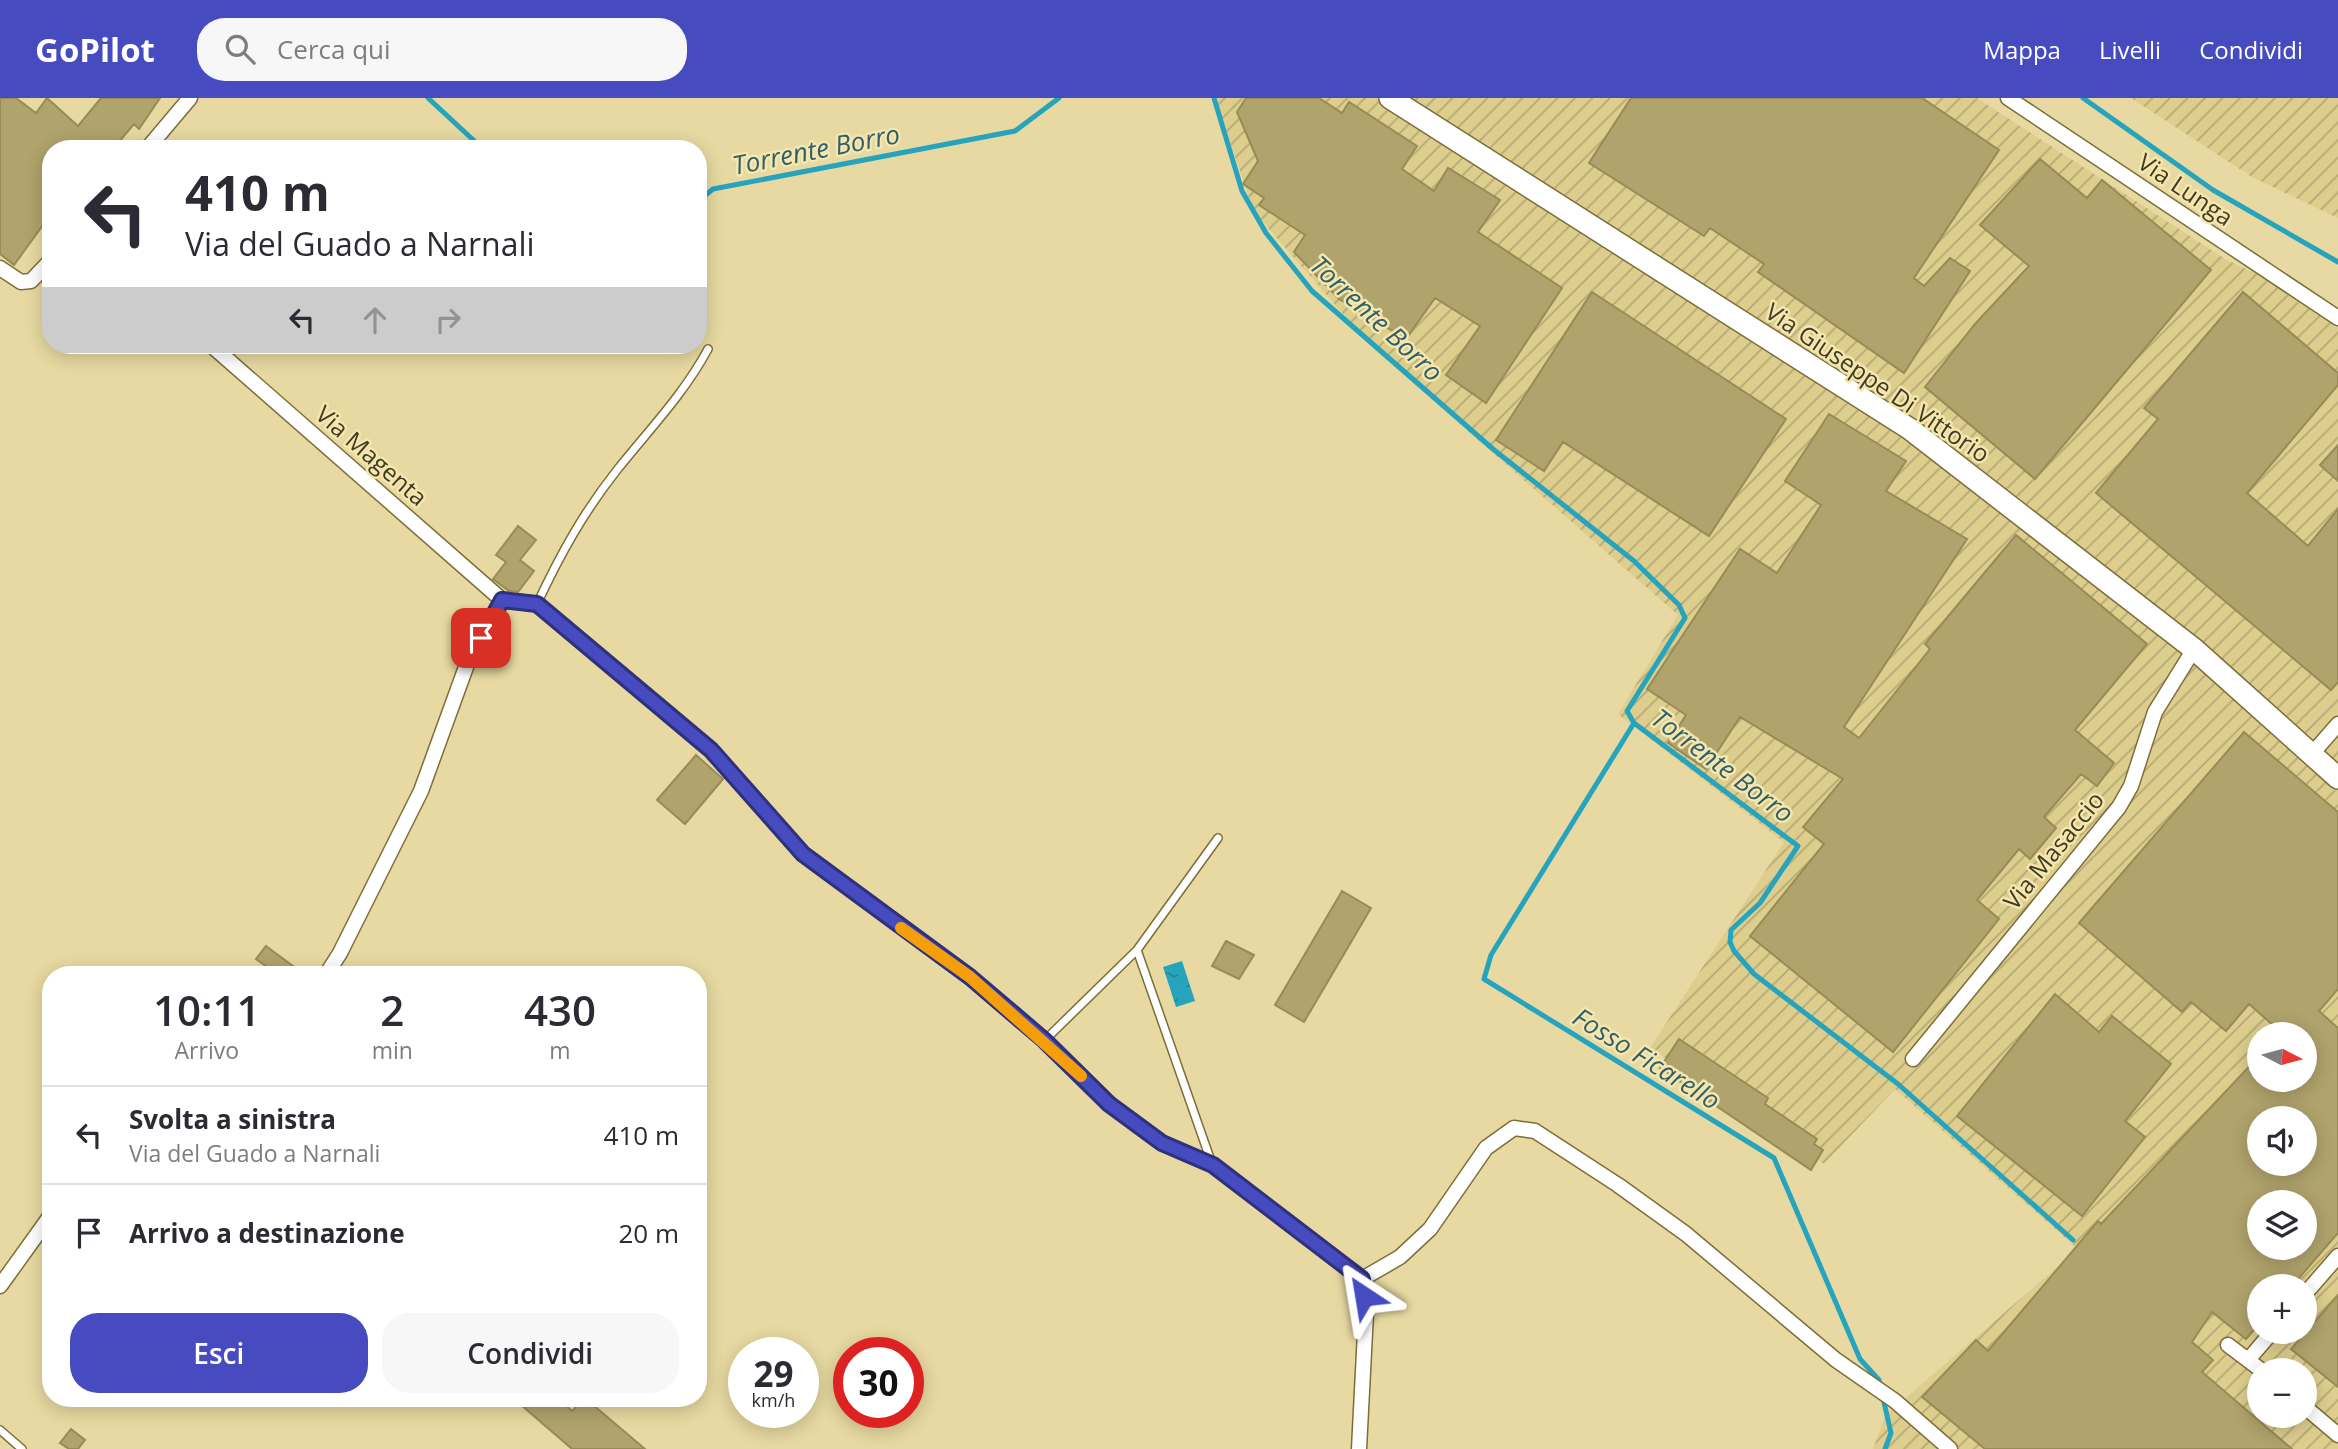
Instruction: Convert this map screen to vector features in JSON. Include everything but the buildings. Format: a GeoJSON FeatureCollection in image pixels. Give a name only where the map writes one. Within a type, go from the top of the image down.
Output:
{"type":"FeatureCollection","features":[{"type":"Feature","properties":{"kind":"street"},"geometry":{"type":"LineString","coordinates":[[155,140],[190,98]]}},
{"type":"Feature","properties":{"kind":"street","name":"Via Giuseppe Di Vittorio"},"geometry":{"type":"LineString","coordinates":[[1390,98],[1910,429],[2194,649],[2338,778]]}},
{"type":"Feature","properties":{"kind":"street","name":"Via Lunga"},"geometry":{"type":"LineString","coordinates":[[2008,98],[2338,318]]}},
{"type":"Feature","properties":{"kind":"street"},"geometry":{"type":"LineString","coordinates":[[0,268],[21,282],[31,281],[42,269]]}},
{"type":"Feature","properties":{"kind":"street","name":"Via Magenta"},"geometry":{"type":"LineString","coordinates":[[221,354],[502,600]]}},
{"type":"Feature","properties":{"kind":"street"},"geometry":{"type":"LineString","coordinates":[[332,966],[421,791],[470,656],[502,600],[537,604],[711,750],[803,854],[970,977],[1044,1040],[1109,1104],[1140,1128],[1162,1143],[1213,1165],[1362,1279],[1366,1313],[1359,1449]]}},
{"type":"Feature","properties":{"kind":"street","name":"Via Masaccio"},"geometry":{"type":"LineString","coordinates":[[1913,1059],[2119,807],[2131,786],[2155,712],[2194,649]]}},
{"type":"Feature","properties":{"kind":"street"},"geometry":{"type":"LineString","coordinates":[[2311,755],[2338,724]]}},
{"type":"Feature","properties":{"kind":"street"},"geometry":{"type":"LineString","coordinates":[[1362,1279],[1400,1257],[1430,1229],[1486,1148],[1514,1128],[1535,1131],[1618,1185],[1686,1234],[1859,1376],[1895,1401],[1950,1449]]}},
{"type":"Feature","properties":{"kind":"street"},"geometry":{"type":"LineString","coordinates":[[0,1286],[42,1228]]}},
{"type":"Feature","properties":{"kind":"street"},"geometry":{"type":"LineString","coordinates":[[2317,1280],[2338,1256]]}},
{"type":"Feature","properties":{"kind":"street"},"geometry":{"type":"LineString","coordinates":[[2250,1358],[2262,1344]]}},
{"type":"Feature","properties":{"kind":"street"},"geometry":{"type":"LineString","coordinates":[[2228,1345],[2247,1359]]}},
{"type":"Feature","properties":{"kind":"street"},"geometry":{"type":"LineString","coordinates":[[2317,1417],[2338,1435]]}},
{"type":"Feature","properties":{"kind":"street"},"geometry":{"type":"LineString","coordinates":[[2333,1449],[2338,1444]]}},
{"type":"Feature","properties":{"kind":"lane"},"geometry":{"type":"LineString","coordinates":[[537,604],[568,538],[615,472],[694,376],[705,354]]}},
{"type":"Feature","properties":{"kind":"lane"},"geometry":{"type":"LineString","coordinates":[[1044,1040],[1137,950],[1218,838]]}},
{"type":"Feature","properties":{"kind":"lane"},"geometry":{"type":"LineString","coordinates":[[1137,950],[1213,1165]]}},
{"type":"Feature","properties":{"kind":"lane"},"geometry":{"type":"LineString","coordinates":[[0,1430],[22,1449]]}},
{"type":"Feature","properties":{"kind":"shaded area"},"geometry":{"type":"Polygon","coordinates":[[[1215,98],[1977,98],[2227,260],[2338,312],[2338,1449],[1873,1449],[1885,1416],[2078,1249],[1895,1089],[1824,1164],[1650,1048],[1784,842],[1618,714],[1678,615],[1373,348],[1254,212],[1215,98]]]}},
{"type":"Feature","properties":{"kind":"shaded area"},"geometry":{"type":"Polygon","coordinates":[[[2131,98],[2338,98],[2338,218],[2252,177],[2131,98]]]}},
{"type":"Feature","properties":{"kind":"water"},"geometry":{"type":"Polygon","coordinates":[[[1182,961],[1195,1001],[1176,1007],[1163,967],[1182,961]]]}},
{"type":"Feature","properties":{"kind":"waterway","name":"Torrente Borro"},"geometry":{"type":"LineString","coordinates":[[428,98],[473,140]]}},
{"type":"Feature","properties":{"kind":"waterway","name":"Torrente Borro"},"geometry":{"type":"LineString","coordinates":[[707,194],[713,189],[1015,131],[1059,98]]}},
{"type":"Feature","properties":{"kind":"waterway","name":"Torrente Borro"},"geometry":{"type":"LineString","coordinates":[[1214,98],[1242,191],[1266,233],[1312,291],[1493,449],[1634,561],[1679,605],[1685,618],[1627,711],[1634,723],[1798,846],[1760,903],[1731,930],[1730,942],[1734,951],[1754,974],[1898,1084],[2073,1240]]}},
{"type":"Feature","properties":{"kind":"waterway"},"geometry":{"type":"LineString","coordinates":[[2083,98],[2213,190],[2338,262]]}},
{"type":"Feature","properties":{"kind":"waterway","name":"Fosso Ficarello"},"geometry":{"type":"LineString","coordinates":[[1634,723],[1491,955],[1484,979],[1774,1158],[1860,1359],[1879,1380],[1881,1388]]}},
{"type":"Feature","properties":{"kind":"waterway","name":"Fosso Ficarello"},"geometry":{"type":"LineString","coordinates":[[1883,1398],[1891,1433],[1885,1449]]}},
{"type":"Feature","properties":{"kind":"slow traffic"},"geometry":{"type":"LineString","coordinates":[[901,928],[970,977],[1044,1040],[1081,1076]]}},
{"type":"Feature","properties":{"kind":"route"},"geometry":{"type":"LineString","coordinates":[[481,638],[502,600],[537,604],[711,750],[803,854],[904,931],[970,977],[1044,1040],[1109,1104],[1162,1143],[1213,1165],[1274,1209],[1340,1265],[1362,1279],[1364,1296]]}}]}
